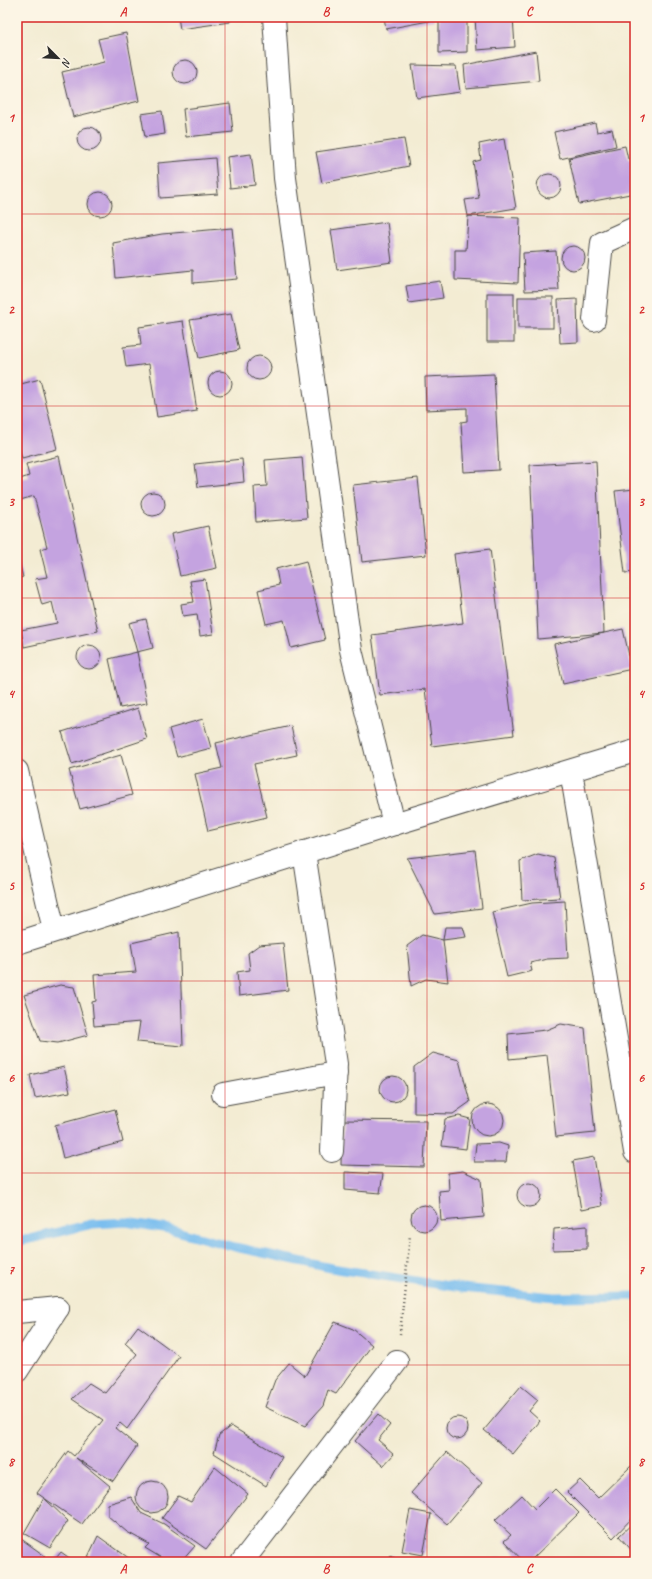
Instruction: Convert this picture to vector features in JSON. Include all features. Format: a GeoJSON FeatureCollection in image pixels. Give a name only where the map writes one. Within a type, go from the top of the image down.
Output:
{"type":"FeatureCollection","features":[{"type":"Feature","properties":{"kind":"street"},"geometry":{"type":"LineString","coordinates":[[274,17],[285,178],[351,650],[394,824]]}},
{"type":"Feature","properties":{"kind":"street"},"geometry":{"type":"LineString","coordinates":[[594,320],[602,243],[635,228]]}},
{"type":"Feature","properties":{"kind":"street"},"geometry":{"type":"LineString","coordinates":[[17,943],[54,930],[394,824],[635,751]]}},
{"type":"Feature","properties":{"kind":"street"},"geometry":{"type":"LineString","coordinates":[[17,771],[54,930]]}},
{"type":"Feature","properties":{"kind":"street"},"geometry":{"type":"LineString","coordinates":[[571,771],[635,1152]]}},
{"type":"Feature","properties":{"kind":"street"},"geometry":{"type":"LineString","coordinates":[[304,852],[336,1064],[332,1151]]}},
{"type":"Feature","properties":{"kind":"street"},"geometry":{"type":"LineString","coordinates":[[223,1094],[336,1073]]}},
{"type":"Feature","properties":{"kind":"street"},"geometry":{"type":"LineString","coordinates":[[17,1312],[58,1308],[17,1371]]}},
{"type":"Feature","properties":{"kind":"street"},"geometry":{"type":"LineString","coordinates":[[242,1562],[398,1361]]}},
{"type":"Feature","properties":{"kind":"path"},"geometry":{"type":"LineString","coordinates":[[398,1361],[410,1235]]}},
{"type":"Feature","properties":{"kind":"building"},"geometry":{"type":"Polygon","coordinates":[[[178,17],[229,17],[230,22],[180,29],[178,17]]]}},
{"type":"Feature","properties":{"kind":"building"},"geometry":{"type":"Polygon","coordinates":[[[384,17],[433,17],[434,20],[386,29],[384,17]]]}},
{"type":"Feature","properties":{"kind":"building"},"geometry":{"type":"Polygon","coordinates":[[[439,17],[467,17],[467,52],[439,53],[439,17]]]}},
{"type":"Feature","properties":{"kind":"building"},"geometry":{"type":"Polygon","coordinates":[[[475,17],[513,17],[515,47],[477,50],[475,17]]]}},
{"type":"Feature","properties":{"kind":"building"},"geometry":{"type":"Polygon","coordinates":[[[126,33],[139,101],[73,117],[62,72],[104,62],[98,39],[126,33]]]}},
{"type":"Feature","properties":{"kind":"building"},"geometry":{"type":"Polygon","coordinates":[[[536,51],[539,81],[466,88],[464,65],[536,51]]]}},
{"type":"Feature","properties":{"kind":"building"},"geometry":{"type":"Polygon","coordinates":[[[185,60],[194,63],[197,72],[194,81],[185,84],[176,81],[173,72],[176,63],[185,60]]]}},
{"type":"Feature","properties":{"kind":"building"},"geometry":{"type":"Polygon","coordinates":[[[412,65],[456,66],[460,92],[417,98],[412,65]]]}},
{"type":"Feature","properties":{"kind":"building"},"geometry":{"type":"Polygon","coordinates":[[[230,103],[233,132],[186,137],[183,109],[230,103]]]}},
{"type":"Feature","properties":{"kind":"building"},"geometry":{"type":"Polygon","coordinates":[[[162,111],[165,134],[145,137],[141,114],[162,111]]]}},
{"type":"Feature","properties":{"kind":"building"},"geometry":{"type":"Polygon","coordinates":[[[595,123],[597,132],[612,129],[616,146],[560,159],[554,132],[595,123]]]}},
{"type":"Feature","properties":{"kind":"building"},"geometry":{"type":"Polygon","coordinates":[[[89,127],[98,130],[101,139],[98,148],[89,151],[80,148],[77,139],[80,130],[89,127]]]}},
{"type":"Feature","properties":{"kind":"building"},"geometry":{"type":"Polygon","coordinates":[[[404,139],[409,166],[322,183],[316,152],[404,139]]]}},
{"type":"Feature","properties":{"kind":"building"},"geometry":{"type":"Polygon","coordinates":[[[504,139],[516,208],[468,216],[465,200],[479,198],[473,162],[481,160],[479,144],[504,139]]]}},
{"type":"Feature","properties":{"kind":"building"},"geometry":{"type":"Polygon","coordinates":[[[625,146],[628,159],[635,158],[635,193],[579,204],[569,158],[625,146]]]}},
{"type":"Feature","properties":{"kind":"building"},"geometry":{"type":"Polygon","coordinates":[[[251,154],[255,185],[230,188],[227,157],[251,154]]]}},
{"type":"Feature","properties":{"kind":"building"},"geometry":{"type":"Polygon","coordinates":[[[215,158],[218,194],[160,198],[158,163],[215,158]]]}},
{"type":"Feature","properties":{"kind":"building"},"geometry":{"type":"Polygon","coordinates":[[[549,174],[558,177],[561,186],[558,195],[549,198],[540,195],[537,186],[540,177],[549,174]]]}},
{"type":"Feature","properties":{"kind":"building"},"geometry":{"type":"Polygon","coordinates":[[[100,192],[109,195],[112,204],[109,213],[100,216],[91,213],[88,204],[91,195],[100,192]]]}},
{"type":"Feature","properties":{"kind":"building"},"geometry":{"type":"Polygon","coordinates":[[[468,216],[520,218],[518,283],[455,280],[455,250],[466,250],[468,216]]]}},
{"type":"Feature","properties":{"kind":"building"},"geometry":{"type":"Polygon","coordinates":[[[387,222],[392,262],[337,270],[331,230],[387,222]]]}},
{"type":"Feature","properties":{"kind":"building"},"geometry":{"type":"Polygon","coordinates":[[[232,228],[237,279],[193,283],[193,270],[116,278],[113,243],[162,234],[232,228]]]}},
{"type":"Feature","properties":{"kind":"building"},"geometry":{"type":"Polygon","coordinates":[[[573,246],[582,249],[585,258],[582,267],[573,270],[564,267],[561,258],[564,249],[573,246]]]}},
{"type":"Feature","properties":{"kind":"building"},"geometry":{"type":"Polygon","coordinates":[[[556,251],[559,290],[525,291],[523,253],[556,251]]]}},
{"type":"Feature","properties":{"kind":"building"},"geometry":{"type":"Polygon","coordinates":[[[440,281],[443,298],[409,303],[406,286],[440,281]]]}},
{"type":"Feature","properties":{"kind":"building"},"geometry":{"type":"Polygon","coordinates":[[[487,293],[514,293],[514,342],[487,342],[487,293]]]}},
{"type":"Feature","properties":{"kind":"building"},"geometry":{"type":"Polygon","coordinates":[[[518,297],[553,297],[553,328],[518,328],[518,297]]]}},
{"type":"Feature","properties":{"kind":"building"},"geometry":{"type":"Polygon","coordinates":[[[577,299],[578,342],[560,343],[558,300],[577,299]]]}},
{"type":"Feature","properties":{"kind":"building"},"geometry":{"type":"Polygon","coordinates":[[[231,314],[239,350],[199,358],[190,320],[231,314]]]}},
{"type":"Feature","properties":{"kind":"building"},"geometry":{"type":"Polygon","coordinates":[[[183,321],[197,411],[157,417],[149,364],[126,367],[123,347],[141,345],[139,327],[183,321]]]}},
{"type":"Feature","properties":{"kind":"building"},"geometry":{"type":"Polygon","coordinates":[[[259,356],[268,359],[271,368],[268,377],[259,380],[250,377],[247,368],[250,359],[259,356]]]}},
{"type":"Feature","properties":{"kind":"building"},"geometry":{"type":"Polygon","coordinates":[[[220,371],[229,374],[232,383],[229,392],[220,395],[211,392],[208,383],[211,374],[220,371]]]}},
{"type":"Feature","properties":{"kind":"building"},"geometry":{"type":"Polygon","coordinates":[[[494,374],[499,470],[464,472],[461,422],[467,421],[467,408],[426,410],[425,377],[494,374]]]}},
{"type":"Feature","properties":{"kind":"building"},"geometry":{"type":"Polygon","coordinates":[[[40,379],[57,449],[22,458],[17,439],[17,385],[40,379]]]}},
{"type":"Feature","properties":{"kind":"building"},"geometry":{"type":"Polygon","coordinates":[[[59,456],[98,631],[24,647],[21,630],[57,623],[52,602],[42,605],[35,579],[47,577],[40,549],[47,547],[34,496],[17,501],[17,480],[29,476],[26,464],[59,456]]]}},
{"type":"Feature","properties":{"kind":"building"},"geometry":{"type":"Polygon","coordinates":[[[302,457],[307,518],[256,522],[254,487],[267,486],[265,460],[302,457]]]}},
{"type":"Feature","properties":{"kind":"building"},"geometry":{"type":"Polygon","coordinates":[[[242,459],[244,482],[198,487],[195,464],[242,459]]]}},
{"type":"Feature","properties":{"kind":"building"},"geometry":{"type":"Polygon","coordinates":[[[596,461],[604,633],[538,639],[530,465],[596,461]]]}},
{"type":"Feature","properties":{"kind":"building"},"geometry":{"type":"Polygon","coordinates":[[[418,478],[426,555],[362,562],[353,485],[418,478]]]}},
{"type":"Feature","properties":{"kind":"building"},"geometry":{"type":"Polygon","coordinates":[[[635,489],[635,572],[625,573],[615,491],[635,489]]]}},
{"type":"Feature","properties":{"kind":"building"},"geometry":{"type":"Polygon","coordinates":[[[153,492],[162,495],[165,504],[162,513],[153,516],[144,513],[141,504],[144,495],[153,492]]]}},
{"type":"Feature","properties":{"kind":"building"},"geometry":{"type":"Polygon","coordinates":[[[208,526],[217,568],[180,576],[171,534],[208,526]]]}},
{"type":"Feature","properties":{"kind":"building"},"geometry":{"type":"Polygon","coordinates":[[[490,549],[514,735],[432,746],[425,689],[380,695],[372,635],[463,623],[454,554],[490,549]]]}},
{"type":"Feature","properties":{"kind":"building"},"geometry":{"type":"Polygon","coordinates":[[[17,556],[23,577],[17,579],[17,556]]]}},
{"type":"Feature","properties":{"kind":"building"},"geometry":{"type":"Polygon","coordinates":[[[306,561],[325,640],[291,648],[284,620],[266,624],[258,590],[279,585],[276,569],[306,561]]]}},
{"type":"Feature","properties":{"kind":"building"},"geometry":{"type":"Polygon","coordinates":[[[205,579],[213,634],[200,636],[197,614],[183,616],[181,604],[194,602],[190,581],[205,579]]]}},
{"type":"Feature","properties":{"kind":"building"},"geometry":{"type":"Polygon","coordinates":[[[146,619],[153,648],[137,652],[129,623],[146,619]]]}},
{"type":"Feature","properties":{"kind":"building"},"geometry":{"type":"Polygon","coordinates":[[[623,629],[632,669],[563,684],[554,644],[623,629]]]}},
{"type":"Feature","properties":{"kind":"building"},"geometry":{"type":"Polygon","coordinates":[[[89,645],[98,648],[101,657],[98,666],[89,669],[80,666],[77,657],[80,648],[89,645]]]}},
{"type":"Feature","properties":{"kind":"building"},"geometry":{"type":"Polygon","coordinates":[[[137,652],[147,703],[120,708],[109,659],[137,652]]]}},
{"type":"Feature","properties":{"kind":"building"},"geometry":{"type":"Polygon","coordinates":[[[138,708],[147,739],[72,764],[62,732],[138,708]]]}},
{"type":"Feature","properties":{"kind":"building"},"geometry":{"type":"Polygon","coordinates":[[[203,719],[211,748],[177,757],[169,729],[203,719]]]}},
{"type":"Feature","properties":{"kind":"building"},"geometry":{"type":"Polygon","coordinates":[[[291,726],[297,755],[254,764],[267,817],[208,831],[195,774],[222,768],[216,743],[291,726]]]}},
{"type":"Feature","properties":{"kind":"building"},"geometry":{"type":"Polygon","coordinates":[[[121,755],[132,795],[80,809],[69,770],[121,755]]]}},
{"type":"Feature","properties":{"kind":"building"},"geometry":{"type":"Polygon","coordinates":[[[475,850],[482,908],[435,914],[407,858],[475,850]]]}},
{"type":"Feature","properties":{"kind":"building"},"geometry":{"type":"Polygon","coordinates":[[[538,854],[554,858],[560,898],[522,900],[520,861],[538,854]]]}},
{"type":"Feature","properties":{"kind":"building"},"geometry":{"type":"Polygon","coordinates":[[[565,901],[568,958],[547,959],[530,963],[532,971],[507,977],[492,912],[532,903],[565,901]]]}},
{"type":"Feature","properties":{"kind":"building"},"geometry":{"type":"Polygon","coordinates":[[[445,927],[463,927],[466,937],[443,940],[445,927]]]}},
{"type":"Feature","properties":{"kind":"building"},"geometry":{"type":"Polygon","coordinates":[[[179,932],[183,1046],[137,1042],[140,1022],[94,1026],[92,1002],[96,1001],[94,975],[136,972],[131,943],[179,932]]]}},
{"type":"Feature","properties":{"kind":"building"},"geometry":{"type":"Polygon","coordinates":[[[422,935],[443,940],[448,982],[426,979],[411,986],[407,946],[422,935]]]}},
{"type":"Feature","properties":{"kind":"building"},"geometry":{"type":"Polygon","coordinates":[[[283,943],[288,990],[239,996],[237,972],[250,970],[248,953],[259,945],[283,943]]]}},
{"type":"Feature","properties":{"kind":"building"},"geometry":{"type":"Polygon","coordinates":[[[60,985],[74,987],[88,1035],[58,1043],[40,1041],[24,995],[60,985]]]}},
{"type":"Feature","properties":{"kind":"building"},"geometry":{"type":"Polygon","coordinates":[[[561,1024],[585,1028],[595,1133],[556,1137],[547,1055],[509,1059],[508,1034],[546,1030],[561,1024]]]}},
{"type":"Feature","properties":{"kind":"building"},"geometry":{"type":"Polygon","coordinates":[[[433,1053],[459,1060],[470,1102],[453,1114],[414,1113],[414,1067],[433,1053]]]}},
{"type":"Feature","properties":{"kind":"building"},"geometry":{"type":"Polygon","coordinates":[[[64,1067],[70,1092],[35,1098],[30,1075],[64,1067]]]}},
{"type":"Feature","properties":{"kind":"building"},"geometry":{"type":"Polygon","coordinates":[[[393,1076],[402,1080],[406,1089],[402,1098],[393,1102],[384,1098],[380,1089],[384,1080],[393,1076]]]}},
{"type":"Feature","properties":{"kind":"building"},"geometry":{"type":"Polygon","coordinates":[[[488,1104],[499,1109],[504,1120],[499,1131],[488,1136],[477,1131],[472,1120],[477,1109],[488,1104]]]}},
{"type":"Feature","properties":{"kind":"building"},"geometry":{"type":"Polygon","coordinates":[[[115,1109],[123,1142],[63,1158],[55,1125],[115,1109]]]}},
{"type":"Feature","properties":{"kind":"building"},"geometry":{"type":"Polygon","coordinates":[[[459,1116],[470,1119],[466,1149],[442,1146],[445,1119],[459,1116]]]}},
{"type":"Feature","properties":{"kind":"building"},"geometry":{"type":"Polygon","coordinates":[[[342,1120],[426,1121],[424,1167],[341,1165],[342,1120]]]}},
{"type":"Feature","properties":{"kind":"building"},"geometry":{"type":"Polygon","coordinates":[[[499,1143],[508,1146],[506,1162],[474,1162],[476,1144],[499,1143]]]}},
{"type":"Feature","properties":{"kind":"building"},"geometry":{"type":"Polygon","coordinates":[[[594,1157],[602,1206],[581,1210],[573,1161],[594,1157]]]}},
{"type":"Feature","properties":{"kind":"building"},"geometry":{"type":"Polygon","coordinates":[[[463,1171],[481,1179],[484,1217],[441,1221],[439,1191],[449,1190],[448,1173],[463,1171]]]}},
{"type":"Feature","properties":{"kind":"building"},"geometry":{"type":"Polygon","coordinates":[[[345,1172],[383,1174],[380,1193],[345,1190],[345,1172]]]}},
{"type":"Feature","properties":{"kind":"building"},"geometry":{"type":"Polygon","coordinates":[[[529,1183],[534,1184],[540,1190],[540,1200],[534,1206],[529,1207],[524,1206],[518,1200],[517,1195],[518,1190],[524,1184],[529,1183]]]}},
{"type":"Feature","properties":{"kind":"building"},"geometry":{"type":"Polygon","coordinates":[[[424,1205],[433,1209],[437,1218],[433,1227],[424,1231],[415,1227],[411,1218],[415,1209],[424,1205]]]}},
{"type":"Feature","properties":{"kind":"building"},"geometry":{"type":"Polygon","coordinates":[[[587,1226],[587,1249],[553,1250],[554,1229],[587,1226]]]}},
{"type":"Feature","properties":{"kind":"building"},"geometry":{"type":"Polygon","coordinates":[[[335,1322],[353,1329],[372,1345],[336,1394],[328,1390],[323,1406],[305,1426],[265,1407],[275,1380],[289,1363],[305,1376],[335,1322]]]}},
{"type":"Feature","properties":{"kind":"building"},"geometry":{"type":"Polygon","coordinates":[[[138,1326],[179,1356],[127,1429],[120,1423],[115,1428],[137,1446],[113,1481],[76,1458],[110,1486],[82,1524],[37,1493],[68,1451],[74,1456],[103,1420],[72,1399],[89,1383],[105,1393],[137,1354],[125,1343],[138,1326]]]}},
{"type":"Feature","properties":{"kind":"building"},"geometry":{"type":"Polygon","coordinates":[[[521,1386],[538,1400],[529,1411],[540,1421],[513,1454],[484,1430],[521,1386]]]}},
{"type":"Feature","properties":{"kind":"building"},"geometry":{"type":"Polygon","coordinates":[[[378,1414],[390,1425],[378,1440],[394,1454],[383,1466],[355,1441],[378,1414]]]}},
{"type":"Feature","properties":{"kind":"building"},"geometry":{"type":"Polygon","coordinates":[[[457,1417],[465,1420],[468,1428],[465,1436],[457,1439],[449,1436],[446,1428],[449,1420],[457,1417]]]}},
{"type":"Feature","properties":{"kind":"building"},"geometry":{"type":"Polygon","coordinates":[[[231,1426],[282,1457],[266,1486],[214,1453],[219,1435],[231,1426]]]}},
{"type":"Feature","properties":{"kind":"building"},"geometry":{"type":"Polygon","coordinates":[[[447,1452],[482,1483],[447,1524],[411,1493],[447,1452]]]}},
{"type":"Feature","properties":{"kind":"building"},"geometry":{"type":"Polygon","coordinates":[[[631,1466],[635,1470],[635,1515],[613,1538],[567,1492],[580,1480],[598,1498],[631,1466]]]}},
{"type":"Feature","properties":{"kind":"building"},"geometry":{"type":"Polygon","coordinates":[[[215,1467],[248,1494],[206,1549],[162,1518],[178,1496],[191,1502],[215,1467]]]}},
{"type":"Feature","properties":{"kind":"building"},"geometry":{"type":"Polygon","coordinates":[[[152,1481],[163,1486],[168,1497],[163,1508],[152,1513],[141,1508],[136,1497],[141,1486],[152,1481]]]}},
{"type":"Feature","properties":{"kind":"building"},"geometry":{"type":"Polygon","coordinates":[[[555,1489],[579,1513],[529,1562],[524,1562],[504,1541],[511,1535],[495,1520],[522,1495],[535,1509],[555,1489]]]}},
{"type":"Feature","properties":{"kind":"building"},"geometry":{"type":"Polygon","coordinates":[[[131,1497],[141,1513],[164,1524],[195,1546],[181,1562],[168,1562],[145,1548],[149,1544],[127,1532],[108,1516],[108,1504],[131,1497]]]}},
{"type":"Feature","properties":{"kind":"building"},"geometry":{"type":"Polygon","coordinates":[[[44,1498],[68,1521],[50,1548],[24,1533],[44,1498]]]}},
{"type":"Feature","properties":{"kind":"building"},"geometry":{"type":"Polygon","coordinates":[[[410,1510],[431,1514],[423,1555],[402,1551],[410,1510]]]}},
{"type":"Feature","properties":{"kind":"building"},"geometry":{"type":"Polygon","coordinates":[[[635,1521],[635,1554],[619,1536],[635,1521]]]}},
{"type":"Feature","properties":{"kind":"building"},"geometry":{"type":"Polygon","coordinates":[[[17,1536],[45,1556],[41,1562],[17,1562],[17,1536]]]}},
{"type":"Feature","properties":{"kind":"building"},"geometry":{"type":"Polygon","coordinates":[[[98,1536],[130,1559],[128,1562],[96,1562],[88,1557],[98,1536]]]}},
{"type":"Feature","properties":{"kind":"building"},"geometry":{"type":"Polygon","coordinates":[[[61,1552],[75,1562],[53,1562],[61,1552]]]}},
{"type":"Feature","properties":{"kind":"building"},"geometry":{"type":"Polygon","coordinates":[[[391,1555],[398,1562],[385,1562],[391,1555]]]}},
{"type":"Feature","properties":{"kind":"building"},"geometry":{"type":"Polygon","coordinates":[[[497,1557],[508,1562],[486,1562],[497,1557]]]}},
{"type":"Feature","properties":{"kind":"waterway"},"geometry":{"type":"LineString","coordinates":[[17,1242],[92,1224],[126,1222],[169,1229],[235,1247],[331,1268],[462,1288],[554,1297],[635,1296]]}}]}
